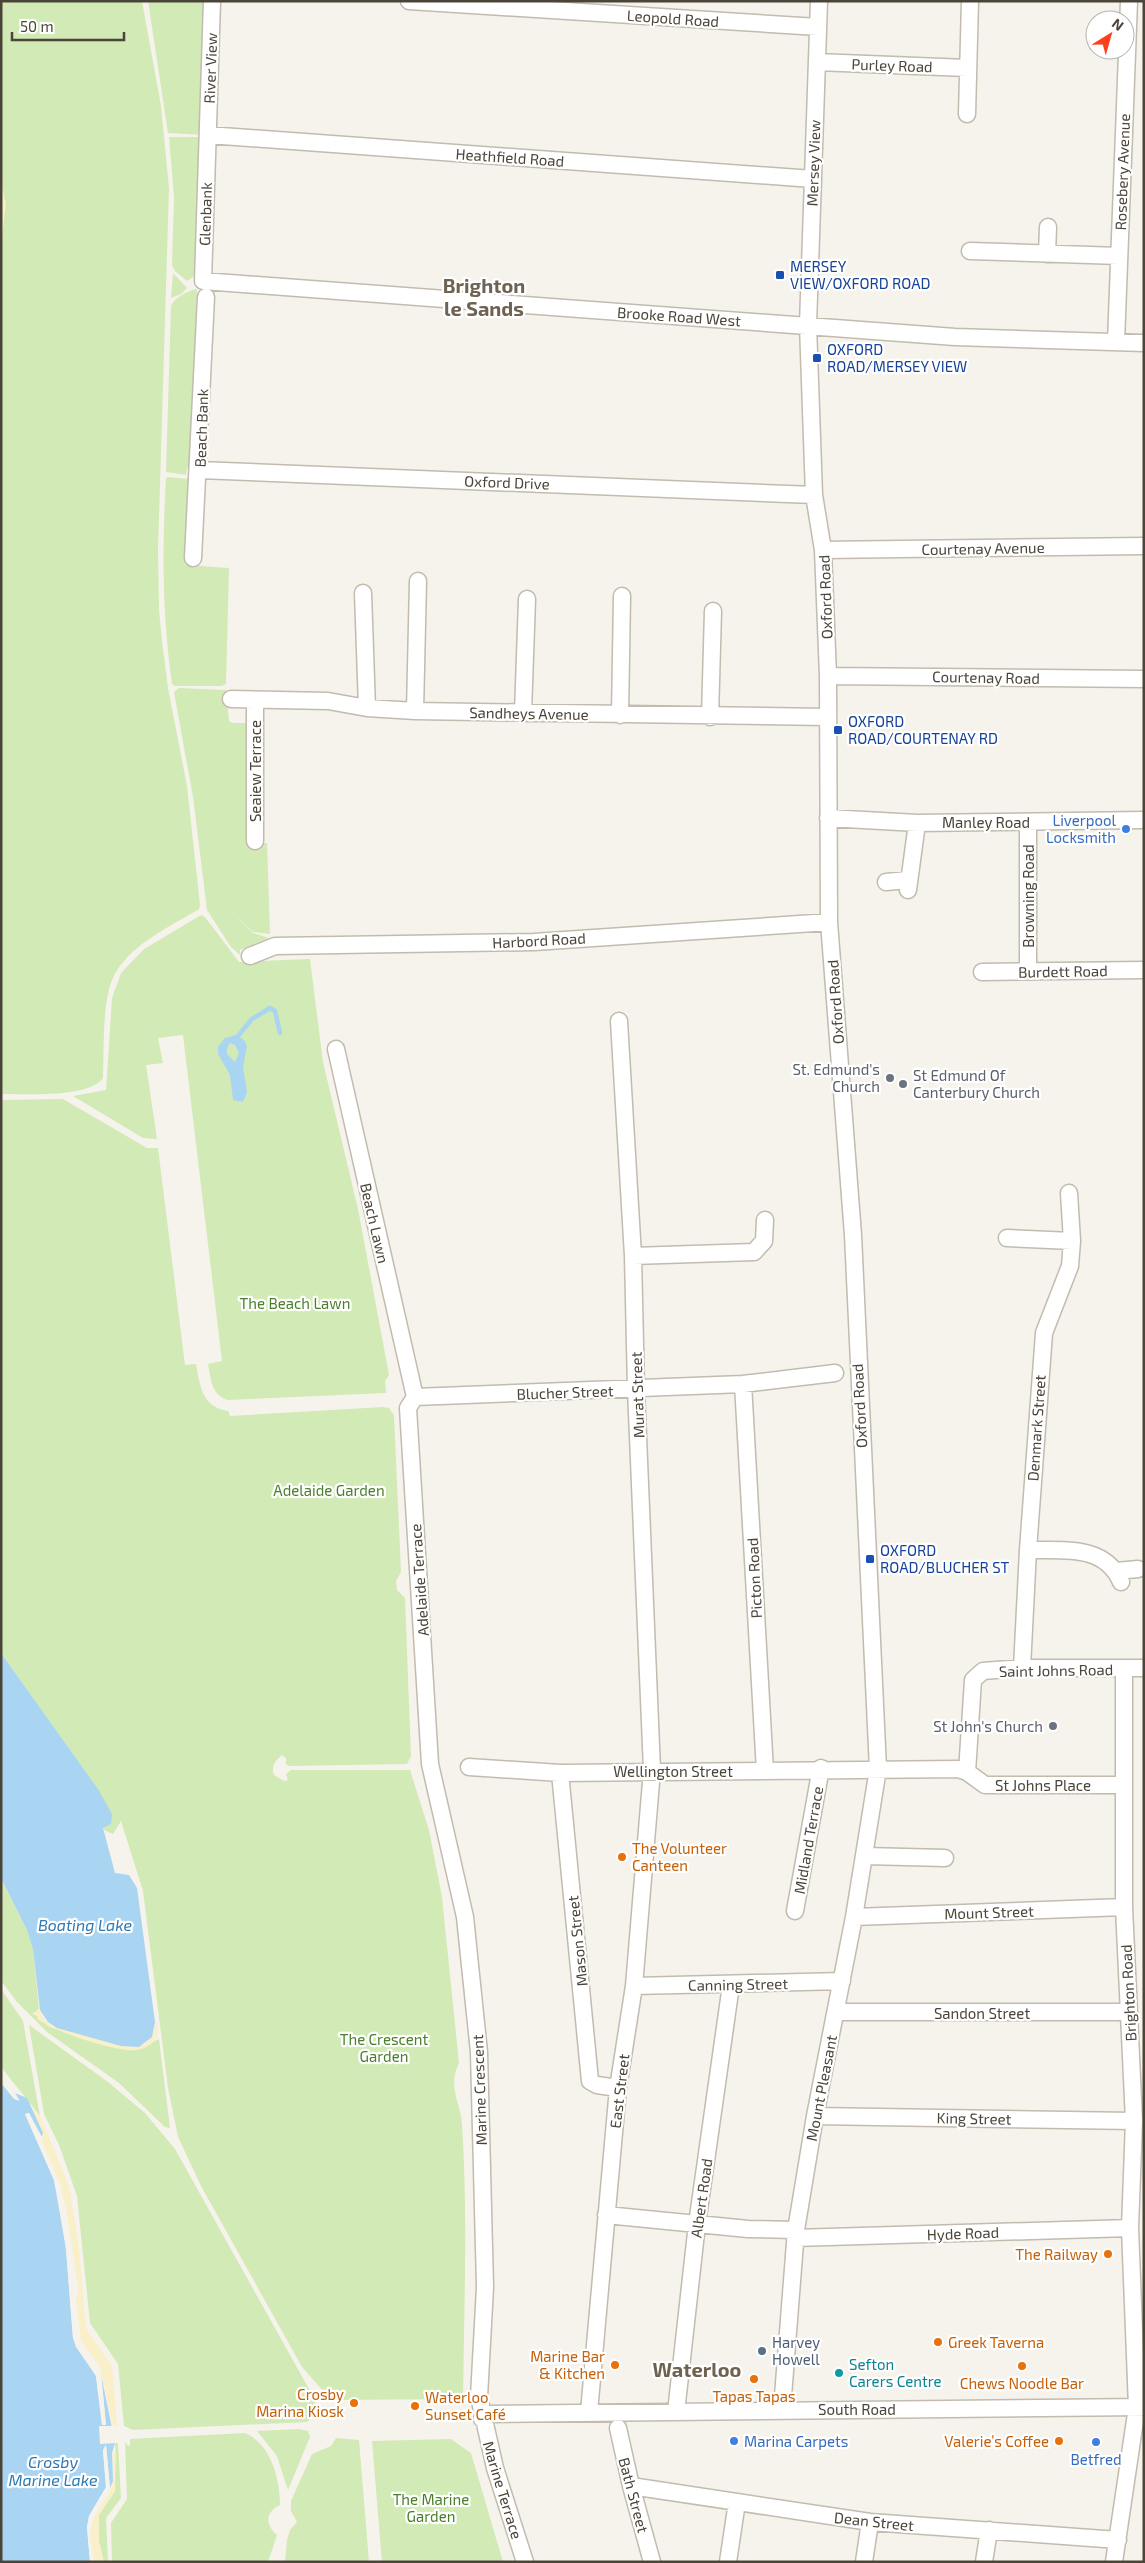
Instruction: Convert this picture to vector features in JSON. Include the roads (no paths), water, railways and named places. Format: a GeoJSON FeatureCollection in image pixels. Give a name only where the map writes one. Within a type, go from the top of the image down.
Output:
{"type":"FeatureCollection","features":[{"type":"Feature","properties":{"kind":"street","name":"River View"},"geometry":{"type":"LineString","coordinates":[[208,135],[212,1]]}},
{"type":"Feature","properties":{"kind":"street","name":"Leopold Road"},"geometry":{"type":"LineString","coordinates":[[409,1],[818,27]]}},
{"type":"Feature","properties":{"kind":"street","name":"Mersey View"},"geometry":{"type":"LineString","coordinates":[[808,325],[819,1]]}},
{"type":"Feature","properties":{"kind":"street"},"geometry":{"type":"LineString","coordinates":[[967,114],[970,1]]}},
{"type":"Feature","properties":{"kind":"street","name":"Rosebery Avenue"},"geometry":{"type":"LineString","coordinates":[[1116,342],[1129,1]]}},
{"type":"Feature","properties":{"kind":"street","name":"Purley Road"},"geometry":{"type":"LineString","coordinates":[[817,62],[967,68]]}},
{"type":"Feature","properties":{"kind":"street","name":"Heathfield Road"},"geometry":{"type":"LineString","coordinates":[[208,135],[813,179]]}},
{"type":"Feature","properties":{"kind":"street","name":"Glenbank"},"geometry":{"type":"LineString","coordinates":[[208,135],[203,281],[215,282]]}},
{"type":"Feature","properties":{"kind":"street"},"geometry":{"type":"LineString","coordinates":[[1047,254],[1048,227]]}},
{"type":"Feature","properties":{"kind":"street"},"geometry":{"type":"LineString","coordinates":[[970,250],[1119,256]]}},
{"type":"Feature","properties":{"kind":"street","name":"Brooke Road West"},"geometry":{"type":"LineString","coordinates":[[215,282],[955,337],[1144,343]]}},
{"type":"Feature","properties":{"kind":"street","name":"Beach Bank"},"geometry":{"type":"LineString","coordinates":[[193,558],[199,470],[206,298]]}},
{"type":"Feature","properties":{"kind":"street","name":"Oxford Road"},"geometry":{"type":"LineString","coordinates":[[808,325],[814,495],[823,550],[828,676],[829,922],[853,1235],[878,1769]]}},
{"type":"Feature","properties":{"kind":"street","name":"Oxford Drive"},"geometry":{"type":"LineString","coordinates":[[199,470],[814,495]]}},
{"type":"Feature","properties":{"kind":"street","name":"Courtenay Avenue"},"geometry":{"type":"LineString","coordinates":[[823,550],[1144,546]]}},
{"type":"Feature","properties":{"kind":"street"},"geometry":{"type":"LineString","coordinates":[[415,711],[418,581]]}},
{"type":"Feature","properties":{"kind":"street"},"geometry":{"type":"LineString","coordinates":[[363,593],[367,708]]}},
{"type":"Feature","properties":{"kind":"street"},"geometry":{"type":"LineString","coordinates":[[620,715],[622,596]]}},
{"type":"Feature","properties":{"kind":"street"},"geometry":{"type":"LineString","coordinates":[[523,713],[527,599]]}},
{"type":"Feature","properties":{"kind":"street"},"geometry":{"type":"LineString","coordinates":[[710,717],[713,611]]}},
{"type":"Feature","properties":{"kind":"street","name":"Courtenay Road"},"geometry":{"type":"LineString","coordinates":[[828,676],[1144,679]]}},
{"type":"Feature","properties":{"kind":"street","name":"Sandheys Avenue"},"geometry":{"type":"LineString","coordinates":[[231,699],[328,701],[367,708],[415,711],[710,717],[828,717]]}},
{"type":"Feature","properties":{"kind":"street","name":"Seaiew Terrace"},"geometry":{"type":"LineString","coordinates":[[254,841],[255,700]]}},
{"type":"Feature","properties":{"kind":"street","name":"Manley Road"},"geometry":{"type":"LineString","coordinates":[[828,818],[917,823],[1144,820]]}},
{"type":"Feature","properties":{"kind":"street","name":"Browning Road"},"geometry":{"type":"LineString","coordinates":[[1028,822],[1028,970]]}},
{"type":"Feature","properties":{"kind":"street"},"geometry":{"type":"LineString","coordinates":[[886,882],[908,885],[917,823]]}},
{"type":"Feature","properties":{"kind":"street","name":"Harbord Road"},"geometry":{"type":"LineString","coordinates":[[250,956],[275,946],[534,942],[829,922]]}},
{"type":"Feature","properties":{"kind":"street","name":"Burdett Road"},"geometry":{"type":"LineString","coordinates":[[982,972],[1144,970]]}},
{"type":"Feature","properties":{"kind":"street","name":"Murat Street"},"geometry":{"type":"LineString","coordinates":[[619,1021],[633,1256],[636,1390],[652,1770]]}},
{"type":"Feature","properties":{"kind":"street","name":"Beach Lawn"},"geometry":{"type":"LineString","coordinates":[[336,1049],[415,1397]]}},
{"type":"Feature","properties":{"kind":"street","name":"Denmark Street"},"geometry":{"type":"LineString","coordinates":[[1022,1668],[1028,1550],[1044,1333],[1070,1266],[1072,1241],[1069,1193]]}},
{"type":"Feature","properties":{"kind":"street"},"geometry":{"type":"LineString","coordinates":[[633,1256],[698,1246],[754,1252],[764,1241],[765,1220]]}},
{"type":"Feature","properties":{"kind":"street"},"geometry":{"type":"LineString","coordinates":[[1007,1238],[1072,1241]]}},
{"type":"Feature","properties":{"kind":"street","name":"Blucher Street"},"geometry":{"type":"LineString","coordinates":[[415,1397],[636,1390],[742,1384],[835,1373]]}},
{"type":"Feature","properties":{"kind":"street","name":"Picton Road"},"geometry":{"type":"LineString","coordinates":[[742,1384],[766,1772]]}},
{"type":"Feature","properties":{"kind":"street","name":"Adelaide Terrace"},"geometry":{"type":"LineString","coordinates":[[415,1397],[408,1408],[430,1764]]}},
{"type":"Feature","properties":{"kind":"street"},"geometry":{"type":"LineString","coordinates":[[1028,1550],[1077,1551],[1102,1558],[1119,1576],[1138,1568]]}},
{"type":"Feature","properties":{"kind":"street","name":"Saint Johns Road"},"geometry":{"type":"LineString","coordinates":[[967,1772],[973,1680],[983,1671],[1022,1668],[1144,1668]]}},
{"type":"Feature","properties":{"kind":"street","name":"Brighton Road"},"geometry":{"type":"LineString","coordinates":[[1118,2560],[1118,2540],[1140,2407],[1130,2228],[1134,2121],[1124,1907],[1124,1669]]}},
{"type":"Feature","properties":{"kind":"street","name":"Marine Crescent"},"geometry":{"type":"LineString","coordinates":[[430,1764],[465,1917],[479,2052],[485,2287],[479,2379],[482,2419]]}},
{"type":"Feature","properties":{"kind":"street","name":"Wellington Street"},"geometry":{"type":"LineString","coordinates":[[469,1766],[560,1773],[652,1770],[766,1772],[821,1768],[878,1769]]}},
{"type":"Feature","properties":{"kind":"street","name":"Midland Terrace"},"geometry":{"type":"LineString","coordinates":[[795,1911],[821,1768]]}},
{"type":"Feature","properties":{"kind":"street"},"geometry":{"type":"LineString","coordinates":[[878,1769],[958,1768],[967,1772]]}},
{"type":"Feature","properties":{"kind":"street","name":"Mount Pleasant"},"geometry":{"type":"LineString","coordinates":[[782,2409],[795,2234],[815,2116],[865,1856],[878,1769]]}},
{"type":"Feature","properties":{"kind":"street","name":"East Street"},"geometry":{"type":"LineString","coordinates":[[589,2412],[618,2088],[634,1986],[652,1770]]}},
{"type":"Feature","properties":{"kind":"street","name":"St Johns Place"},"geometry":{"type":"LineString","coordinates":[[967,1772],[985,1785],[1123,1784]]}},
{"type":"Feature","properties":{"kind":"street","name":"Mason Street"},"geometry":{"type":"LineString","coordinates":[[560,1773],[590,2081],[597,2085],[618,2088]]}},
{"type":"Feature","properties":{"kind":"street"},"geometry":{"type":"LineString","coordinates":[[865,1856],[945,1858]]}},
{"type":"Feature","properties":{"kind":"street","name":"Mount Street"},"geometry":{"type":"LineString","coordinates":[[854,1916],[1124,1907]]}},
{"type":"Feature","properties":{"kind":"street","name":"Canning Street"},"geometry":{"type":"LineString","coordinates":[[634,1986],[842,1981]]}},
{"type":"Feature","properties":{"kind":"street","name":"Albert Road"},"geometry":{"type":"LineString","coordinates":[[676,2412],[697,2224],[731,1985]]}},
{"type":"Feature","properties":{"kind":"street","name":"Sandon Street"},"geometry":{"type":"LineString","coordinates":[[836,2012],[878,2014],[1129,2012]]}},
{"type":"Feature","properties":{"kind":"street","name":"King Street"},"geometry":{"type":"LineString","coordinates":[[815,2116],[1134,2121]]}},
{"type":"Feature","properties":{"kind":"street","name":"Hyde Road"},"geometry":{"type":"LineString","coordinates":[[606,2215],[795,2234],[1130,2228]]}},
{"type":"Feature","properties":{"kind":"street","name":"South Road"},"geometry":{"type":"LineString","coordinates":[[482,2419],[491,2414],[589,2412],[1140,2407]]}},
{"type":"Feature","properties":{"kind":"street","name":"Marine Terrace"},"geometry":{"type":"LineString","coordinates":[[482,2419],[495,2468],[525,2562]]}},
{"type":"Feature","properties":{"kind":"street","name":"Bath Street"},"geometry":{"type":"LineString","coordinates":[[618,2428],[631,2486],[652,2562]]}},
{"type":"Feature","properties":{"kind":"street","name":"Dean Street"},"geometry":{"type":"LineString","coordinates":[[631,2486],[870,2522],[1118,2540]]}},
{"type":"Feature","properties":{"kind":"street"},"geometry":{"type":"LineString","coordinates":[[728,2562],[737,2502]]}},
{"type":"Feature","properties":{"kind":"street"},"geometry":{"type":"LineString","coordinates":[[864,2562],[870,2522]]}},
{"type":"Feature","properties":{"kind":"street"},"geometry":{"type":"LineString","coordinates":[[984,2562],[989,2530]]}},
{"type":"Feature","properties":{"kind":"water"},"geometry":{"type":"Polygon","coordinates":[[[236,1035],[244,1040],[247,1046],[243,1067],[247,1092],[243,1102],[233,1100],[230,1075],[218,1054],[218,1047],[225,1038],[236,1035]],[[230,1043],[227,1048],[227,1054],[235,1062],[239,1053],[235,1045],[230,1043]]]}},
{"type":"Feature","properties":{"kind":"water","name":"Boating Lake"},"geometry":{"type":"Polygon","coordinates":[[[1,1653],[98,1789],[112,1814],[111,1824],[103,1828],[115,1873],[129,1875],[137,1888],[155,2022],[152,2037],[139,2047],[121,2046],[57,2028],[48,2022],[40,2010],[33,1949],[27,1930],[1,1878],[1,1653]]]}},
{"type":"Feature","properties":{"kind":"water","name":"Crosby Marine Lake"},"geometry":{"type":"Polygon","coordinates":[[[1,2083],[14,2099],[20,2101],[15,2093],[27,2098],[43,2133],[41,2138],[29,2113],[25,2114],[54,2180],[66,2249],[73,2338],[96,2376],[102,2425],[106,2425],[101,2374],[115,2443],[112,2453],[113,2481],[110,2488],[106,2445],[103,2450],[106,2487],[89,2516],[87,2527],[90,2562],[1,2562],[1,2083]]]}},
{"type":"Feature","properties":{"kind":"waterway"},"geometry":{"type":"LineString","coordinates":[[238,1036],[252,1019],[270,1008],[275,1011],[280,1033]]}},
{"type":"Feature","properties":{"kind":"place","name":"MERSEY VIEW/OXFORD ROAD"},"geometry":{"type":"Point","coordinates":[780,275]}},
{"type":"Feature","properties":{"kind":"place","name":"OXFORD ROAD/MERSEY VIEW"},"geometry":{"type":"Point","coordinates":[817,358]}},
{"type":"Feature","properties":{"kind":"place","name":"OXFORD ROAD/COURTENAY RD"},"geometry":{"type":"Point","coordinates":[838,730]}},
{"type":"Feature","properties":{"kind":"place","name":"Liverpool Locksmith"},"geometry":{"type":"Point","coordinates":[1126,829]}},
{"type":"Feature","properties":{"kind":"place","name":"St. Edmund's Church"},"geometry":{"type":"Point","coordinates":[890,1078]}},
{"type":"Feature","properties":{"kind":"place","name":"St Edmund Of Canterbury Church"},"geometry":{"type":"Point","coordinates":[903,1084]}},
{"type":"Feature","properties":{"kind":"place","name":"OXFORD ROAD/BLUCHER ST"},"geometry":{"type":"Point","coordinates":[870,1559]}},
{"type":"Feature","properties":{"kind":"place","name":"St John's Church"},"geometry":{"type":"Point","coordinates":[1053,1726]}},
{"type":"Feature","properties":{"kind":"place","name":"The Volunteer Canteen"},"geometry":{"type":"Point","coordinates":[622,1857]}},
{"type":"Feature","properties":{"kind":"place","name":"The Railway"},"geometry":{"type":"Point","coordinates":[1108,2254]}},
{"type":"Feature","properties":{"kind":"place","name":"Greek Taverna"},"geometry":{"type":"Point","coordinates":[938,2342]}},
{"type":"Feature","properties":{"kind":"place","name":"Harvey Howell"},"geometry":{"type":"Point","coordinates":[762,2351]}},
{"type":"Feature","properties":{"kind":"place","name":"Marine Bar & Kitchen"},"geometry":{"type":"Point","coordinates":[615,2365]}},
{"type":"Feature","properties":{"kind":"place","name":"Chews Noodle Bar"},"geometry":{"type":"Point","coordinates":[1022,2366]}},
{"type":"Feature","properties":{"kind":"place","name":"Sefton Carers Centre"},"geometry":{"type":"Point","coordinates":[839,2373]}},
{"type":"Feature","properties":{"kind":"place","name":"Tapas Tapas"},"geometry":{"type":"Point","coordinates":[754,2379]}},
{"type":"Feature","properties":{"kind":"place","name":"Crosby Marina Kiosk"},"geometry":{"type":"Point","coordinates":[354,2403]}},
{"type":"Feature","properties":{"kind":"place","name":"Waterloo Sunset Café"},"geometry":{"type":"Point","coordinates":[415,2406]}},
{"type":"Feature","properties":{"kind":"place","name":"Marina Carpets"},"geometry":{"type":"Point","coordinates":[734,2441]}},
{"type":"Feature","properties":{"kind":"place","name":"Valerie’s Coffee"},"geometry":{"type":"Point","coordinates":[1059,2441]}},
{"type":"Feature","properties":{"kind":"place","name":"Betfred"},"geometry":{"type":"Point","coordinates":[1096,2442]}},
{"type":"Feature","properties":{"kind":"district","name":"Brighton le Sands"},"geometry":{"type":"Point","coordinates":[484,296]}},
{"type":"Feature","properties":{"kind":"district","name":"Waterloo"},"geometry":{"type":"Point","coordinates":[697,2369]}},
{"type":"Feature","properties":{"kind":"park label","name":"The Beach Lawn"},"geometry":{"type":"Point","coordinates":[295,1303]}},
{"type":"Feature","properties":{"kind":"park label","name":"Adelaide Garden"},"geometry":{"type":"Point","coordinates":[329,1490]}},
{"type":"Feature","properties":{"kind":"park label","name":"The Crescent Garden"},"geometry":{"type":"Point","coordinates":[384,2048]}},
{"type":"Feature","properties":{"kind":"park label","name":"The Marine Garden"},"geometry":{"type":"Point","coordinates":[431,2508]}}]}
